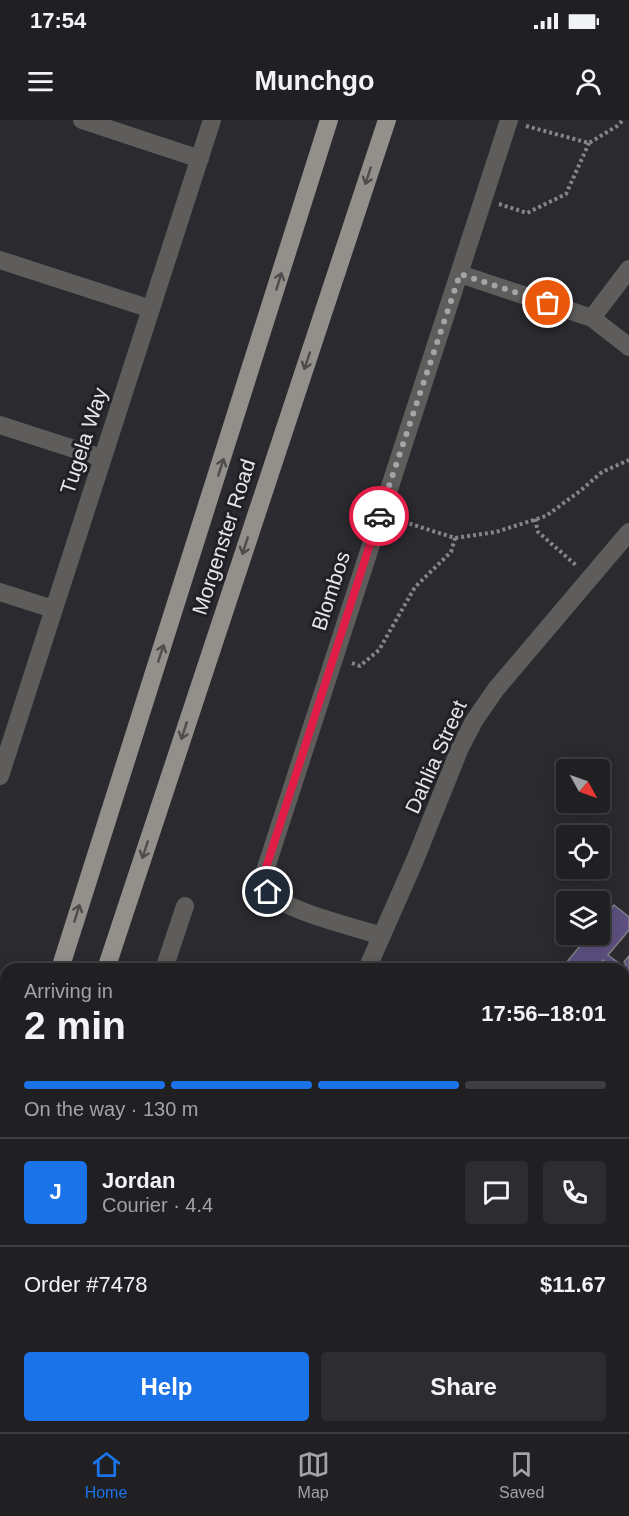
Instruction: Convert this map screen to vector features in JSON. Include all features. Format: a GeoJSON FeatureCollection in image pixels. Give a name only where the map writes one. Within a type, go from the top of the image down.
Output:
{"type":"FeatureCollection","features":[{"type":"Feature","properties":{"kind":"main road","name":"Morgenster Road"},"geometry":{"type":"LineString","coordinates":[[62,963],[329,120]]}},
{"type":"Feature","properties":{"kind":"main road","name":"Morgenster Road"},"geometry":{"type":"LineString","coordinates":[[108,963],[387,120]]}},
{"type":"Feature","properties":{"kind":"street"},"geometry":{"type":"LineString","coordinates":[[82,120],[200,159]]}},
{"type":"Feature","properties":{"kind":"street","name":"Tugela Way"},"geometry":{"type":"LineString","coordinates":[[0,776],[3,756],[212,120]]}},
{"type":"Feature","properties":{"kind":"street","name":"Blombos"},"geometry":{"type":"LineString","coordinates":[[382,936],[283,903],[268,892],[264,874],[508,123]]}},
{"type":"Feature","properties":{"kind":"street"},"geometry":{"type":"LineString","coordinates":[[0,260],[151,309]]}},
{"type":"Feature","properties":{"kind":"street"},"geometry":{"type":"LineString","coordinates":[[592,318],[629,269]]}},
{"type":"Feature","properties":{"kind":"street"},"geometry":{"type":"LineString","coordinates":[[460,274],[592,318],[629,347]]}},
{"type":"Feature","properties":{"kind":"street"},"geometry":{"type":"LineString","coordinates":[[0,425],[102,458]]}},
{"type":"Feature","properties":{"kind":"street","name":"Dahlia Street"},"geometry":{"type":"LineString","coordinates":[[370,963],[415,860],[460,748],[474,721],[496,689],[629,532]]}},
{"type":"Feature","properties":{"kind":"street"},"geometry":{"type":"LineString","coordinates":[[0,592],[53,609]]}},
{"type":"Feature","properties":{"kind":"street"},"geometry":{"type":"LineString","coordinates":[[166,963],[185,906]]}},
{"type":"Feature","properties":{"kind":"path"},"geometry":{"type":"LineString","coordinates":[[484,200],[527,213],[566,194],[589,143],[623,120]]}},
{"type":"Feature","properties":{"kind":"path"},"geometry":{"type":"LineString","coordinates":[[508,123],[589,143]]}},
{"type":"Feature","properties":{"kind":"path"},"geometry":{"type":"LineString","coordinates":[[380,514],[455,538],[496,532],[546,516],[580,492],[602,472],[629,460]]}},
{"type":"Feature","properties":{"kind":"path"},"geometry":{"type":"LineString","coordinates":[[535,519],[538,532],[591,578]]}},
{"type":"Feature","properties":{"kind":"path"},"geometry":{"type":"LineString","coordinates":[[333,658],[360,666],[379,650],[415,587],[451,552],[455,538]]}},
{"type":"Feature","properties":{"kind":"building"},"geometry":{"type":"Polygon","coordinates":[[[614,905],[629,917],[629,930],[608,955],[619,963],[607,963],[603,960],[601,963],[566,963],[581,945],[610,945],[610,910],[614,905]]]}},
{"type":"Feature","properties":{"kind":"way so far"},"geometry":{"type":"LineString","coordinates":[[379,516],[460,274],[548,303]]}},
{"type":"Feature","properties":{"kind":"route"},"geometry":{"type":"LineString","coordinates":[[268,892],[264,874],[379,516]]}}]}
